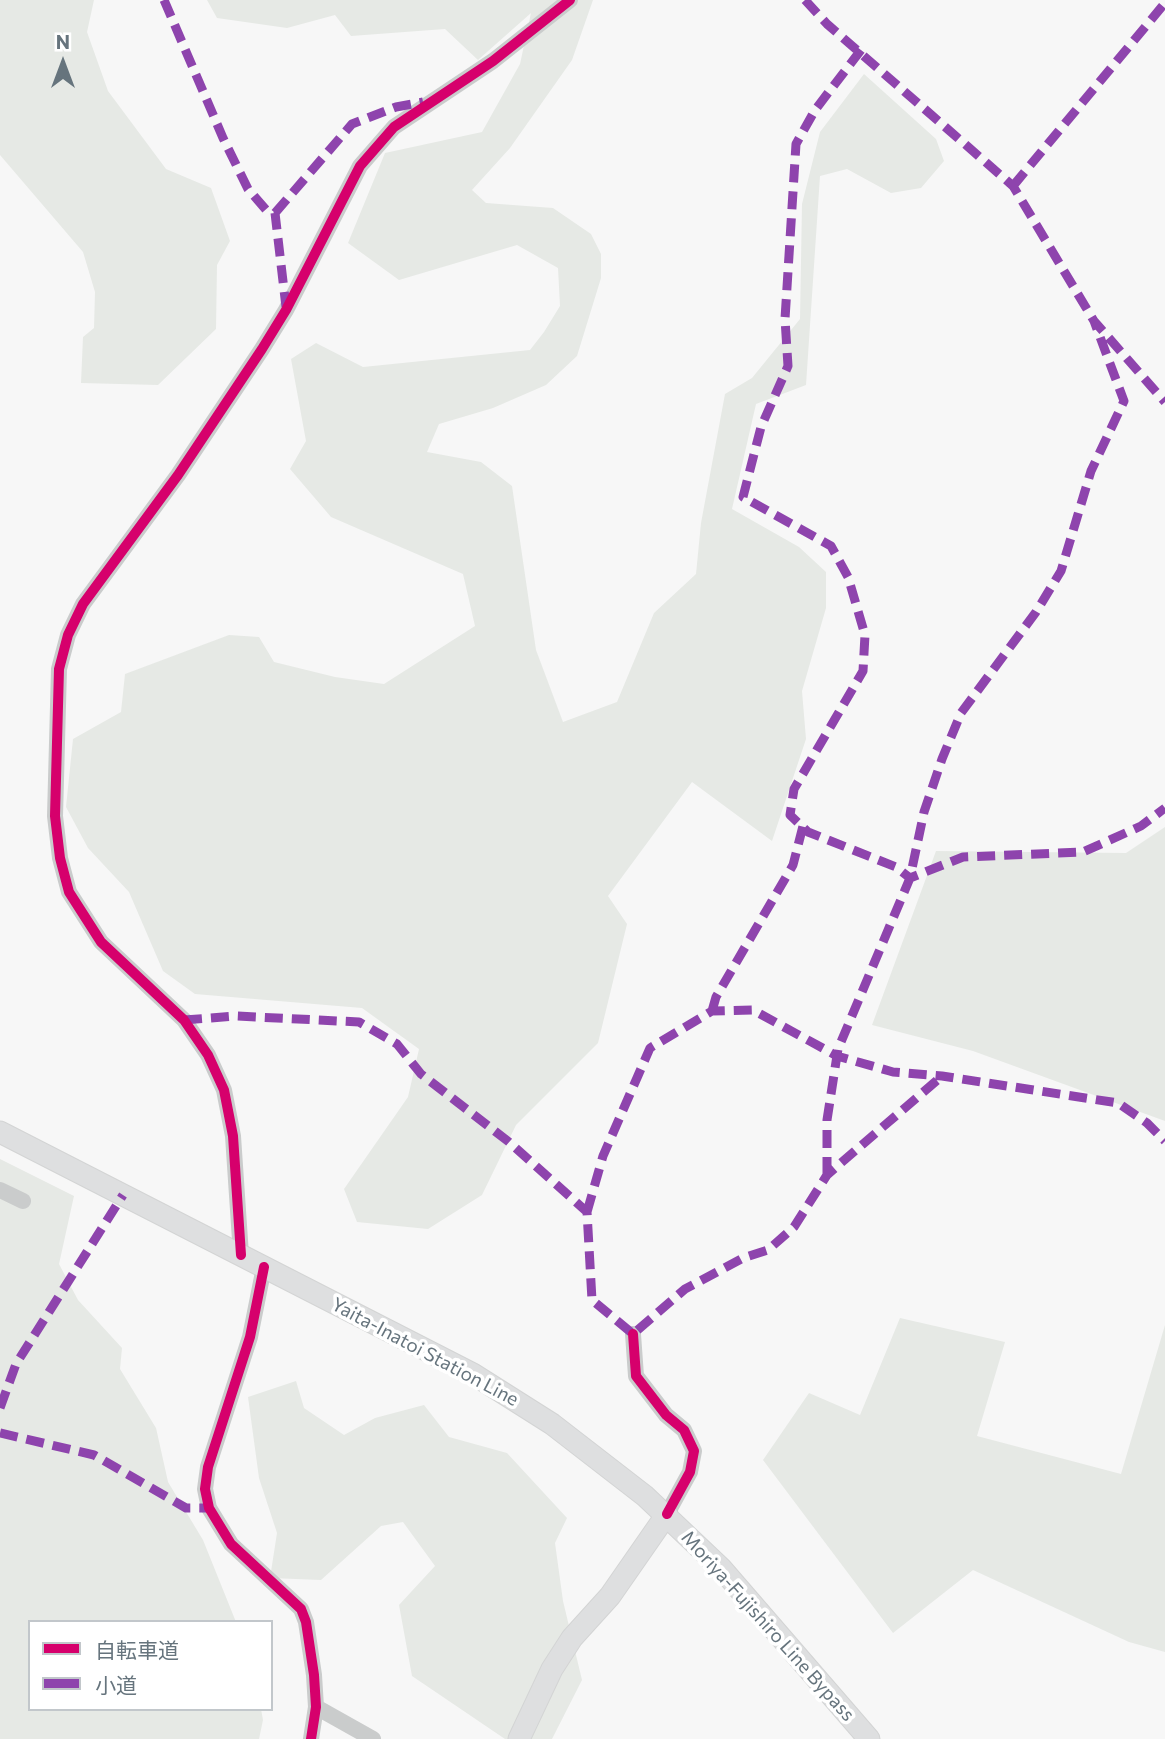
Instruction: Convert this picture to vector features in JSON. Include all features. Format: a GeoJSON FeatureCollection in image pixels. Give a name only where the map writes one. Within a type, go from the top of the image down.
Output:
{"type":"FeatureCollection","features":[{"type":"Feature","properties":{"kind":"main road","name":"Yaita-Inatoi Station Line"},"geometry":{"type":"LineString","coordinates":[[0,1132],[473,1374],[584,1447],[667,1514]]}},
{"type":"Feature","properties":{"kind":"main road"},"geometry":{"type":"LineString","coordinates":[[519,1739],[552,1669],[572,1638],[610,1595],[667,1514]]}},
{"type":"Feature","properties":{"kind":"main road","name":"Moriya-Fujishiro Line Bypass"},"geometry":{"type":"LineString","coordinates":[[667,1514],[722,1568],[869,1739]]}},
{"type":"Feature","properties":{"kind":"street"},"geometry":{"type":"LineString","coordinates":[[241,1255],[233,1136],[224,1090],[208,1055],[184,1020],[101,942],[69,892],[60,859],[55,816],[59,669],[68,635],[83,604],[178,475],[262,349],[286,310],[360,166],[394,127],[493,61],[570,0]]}},
{"type":"Feature","properties":{"kind":"street"},"geometry":{"type":"LineString","coordinates":[[0,1190],[23,1201]]}},
{"type":"Feature","properties":{"kind":"street"},"geometry":{"type":"LineString","coordinates":[[264,1267],[250,1337],[208,1467],[205,1489],[209,1508],[231,1544],[302,1609],[308,1635],[316,1707],[311,1739]]}},
{"type":"Feature","properties":{"kind":"street"},"geometry":{"type":"LineString","coordinates":[[633,1334],[636,1376],[657,1406],[684,1430],[694,1451],[690,1472],[667,1514]]}},
{"type":"Feature","properties":{"kind":"street"},"geometry":{"type":"LineString","coordinates":[[316,1707],[373,1739]]}},
{"type":"Feature","properties":{"kind":"shaded area"},"geometry":{"type":"Polygon","coordinates":[[[0,0],[94,0],[87,32],[108,91],[166,169],[211,188],[230,241],[217,265],[216,329],[158,385],[81,383],[83,337],[94,328],[95,292],[83,252],[0,155],[0,0]]]}},
{"type":"Feature","properties":{"kind":"shaded area"},"geometry":{"type":"Polygon","coordinates":[[[207,0],[593,0],[572,60],[510,148],[472,190],[486,203],[553,208],[591,234],[601,254],[601,278],[577,356],[546,385],[493,408],[439,424],[427,452],[481,462],[512,486],[536,650],[563,722],[617,702],[654,613],[696,574],[701,523],[725,394],[752,378],[800,319],[802,204],[820,132],[864,74],[936,139],[944,161],[921,188],[891,193],[847,169],[820,176],[806,385],[756,404],[732,509],[799,547],[826,572],[826,608],[802,691],[806,739],[772,841],[692,782],[608,896],[627,924],[598,1043],[516,1125],[482,1195],[428,1229],[357,1222],[344,1189],[408,1097],[419,1049],[362,1008],[195,994],[163,971],[129,892],[88,848],[66,807],[73,739],[121,712],[125,674],[229,635],[259,637],[274,662],[335,677],[384,684],[475,626],[463,574],[331,517],[290,469],[306,441],[291,359],[316,343],[363,367],[530,350],[544,332],[560,306],[558,268],[517,245],[399,280],[348,243],[385,153],[482,132],[520,64],[531,13],[478,60],[445,29],[351,36],[335,15],[287,28],[217,18],[207,0]]]}},
{"type":"Feature","properties":{"kind":"shaded area"},"geometry":{"type":"Polygon","coordinates":[[[1165,827],[1165,1121],[973,1051],[872,1025],[936,851],[1126,853],[1165,827]]]}},
{"type":"Feature","properties":{"kind":"shaded area"},"geometry":{"type":"Polygon","coordinates":[[[0,1159],[74,1196],[59,1264],[78,1300],[122,1348],[120,1369],[156,1428],[168,1482],[203,1540],[235,1620],[28,1620],[28,1711],[261,1711],[263,1720],[259,1739],[0,1739],[0,1159]]]}},
{"type":"Feature","properties":{"kind":"shaded area"},"geometry":{"type":"Polygon","coordinates":[[[900,1318],[1005,1342],[977,1436],[1121,1474],[1165,1325],[1165,1652],[1129,1642],[973,1570],[893,1633],[763,1460],[809,1393],[860,1415],[900,1318]]]}},
{"type":"Feature","properties":{"kind":"shaded area"},"geometry":{"type":"Polygon","coordinates":[[[296,1381],[304,1408],[344,1435],[375,1418],[424,1405],[449,1437],[507,1453],[567,1518],[555,1543],[563,1601],[582,1680],[552,1739],[505,1739],[412,1676],[399,1605],[435,1566],[403,1522],[381,1526],[321,1580],[270,1578],[277,1533],[259,1478],[248,1397],[296,1381]]]}},
{"type":"Feature","properties":{"kind":"marked path"},"geometry":{"type":"LineString","coordinates":[[164,0],[223,138],[248,189],[268,212],[275,213],[286,307]]}},
{"type":"Feature","properties":{"kind":"marked path"},"geometry":{"type":"LineString","coordinates":[[805,0],[827,24],[1013,186],[1094,321],[1165,402]]}},
{"type":"Feature","properties":{"kind":"marked path"},"geometry":{"type":"LineString","coordinates":[[1013,186],[1165,3]]}},
{"type":"Feature","properties":{"kind":"marked path"},"geometry":{"type":"LineString","coordinates":[[861,50],[815,110],[796,144],[785,319],[788,366],[761,427],[743,497],[831,546],[848,577],[865,635],[863,671],[794,789],[790,815],[808,832],[896,867],[910,878],[963,857],[1083,852],[1141,826],[1165,808]]}},
{"type":"Feature","properties":{"kind":"marked path"},"geometry":{"type":"LineString","coordinates":[[275,213],[352,124],[396,107],[423,102]]}},
{"type":"Feature","properties":{"kind":"marked path"},"geometry":{"type":"LineString","coordinates":[[827,1175],[827,1120],[838,1049],[910,878],[924,812],[942,759],[961,713],[1036,612],[1061,571],[1091,471],[1124,401],[1094,321]]}},
{"type":"Feature","properties":{"kind":"marked path"},"geometry":{"type":"LineString","coordinates":[[712,1011],[716,997],[793,865],[803,826]]}},
{"type":"Feature","properties":{"kind":"marked path"},"geometry":{"type":"LineString","coordinates":[[587,1212],[603,1156],[650,1048],[712,1011],[753,1010],[837,1056],[893,1072],[942,1076],[1118,1103],[1147,1123],[1165,1141]]}},
{"type":"Feature","properties":{"kind":"marked path"},"geometry":{"type":"LineString","coordinates":[[184,1020],[236,1016],[359,1022],[397,1044],[421,1074],[509,1142],[587,1212],[592,1300],[633,1334],[685,1289],[743,1258],[768,1250],[794,1227],[827,1175],[942,1076]]}},
{"type":"Feature","properties":{"kind":"marked path"},"geometry":{"type":"LineString","coordinates":[[0,1408],[16,1364],[123,1195]]}},
{"type":"Feature","properties":{"kind":"marked path"},"geometry":{"type":"LineString","coordinates":[[0,1433],[94,1455],[186,1508],[209,1508]]}},
{"type":"Feature","properties":{"kind":"cycle path"},"geometry":{"type":"LineString","coordinates":[[241,1255],[233,1136],[224,1090],[208,1055],[184,1020],[101,942],[69,892],[60,858],[55,816],[59,669],[68,635],[83,604],[178,475],[262,349],[286,310],[360,166],[394,127],[493,61],[570,0]]}},
{"type":"Feature","properties":{"kind":"cycle path"},"geometry":{"type":"LineString","coordinates":[[264,1267],[250,1337],[208,1467],[205,1489],[209,1508],[231,1544],[301,1609],[306,1622],[314,1675],[316,1707],[311,1739]]}},
{"type":"Feature","properties":{"kind":"cycle path"},"geometry":{"type":"LineString","coordinates":[[633,1334],[636,1376],[666,1415],[684,1430],[694,1451],[690,1472],[667,1514]]}}]}
